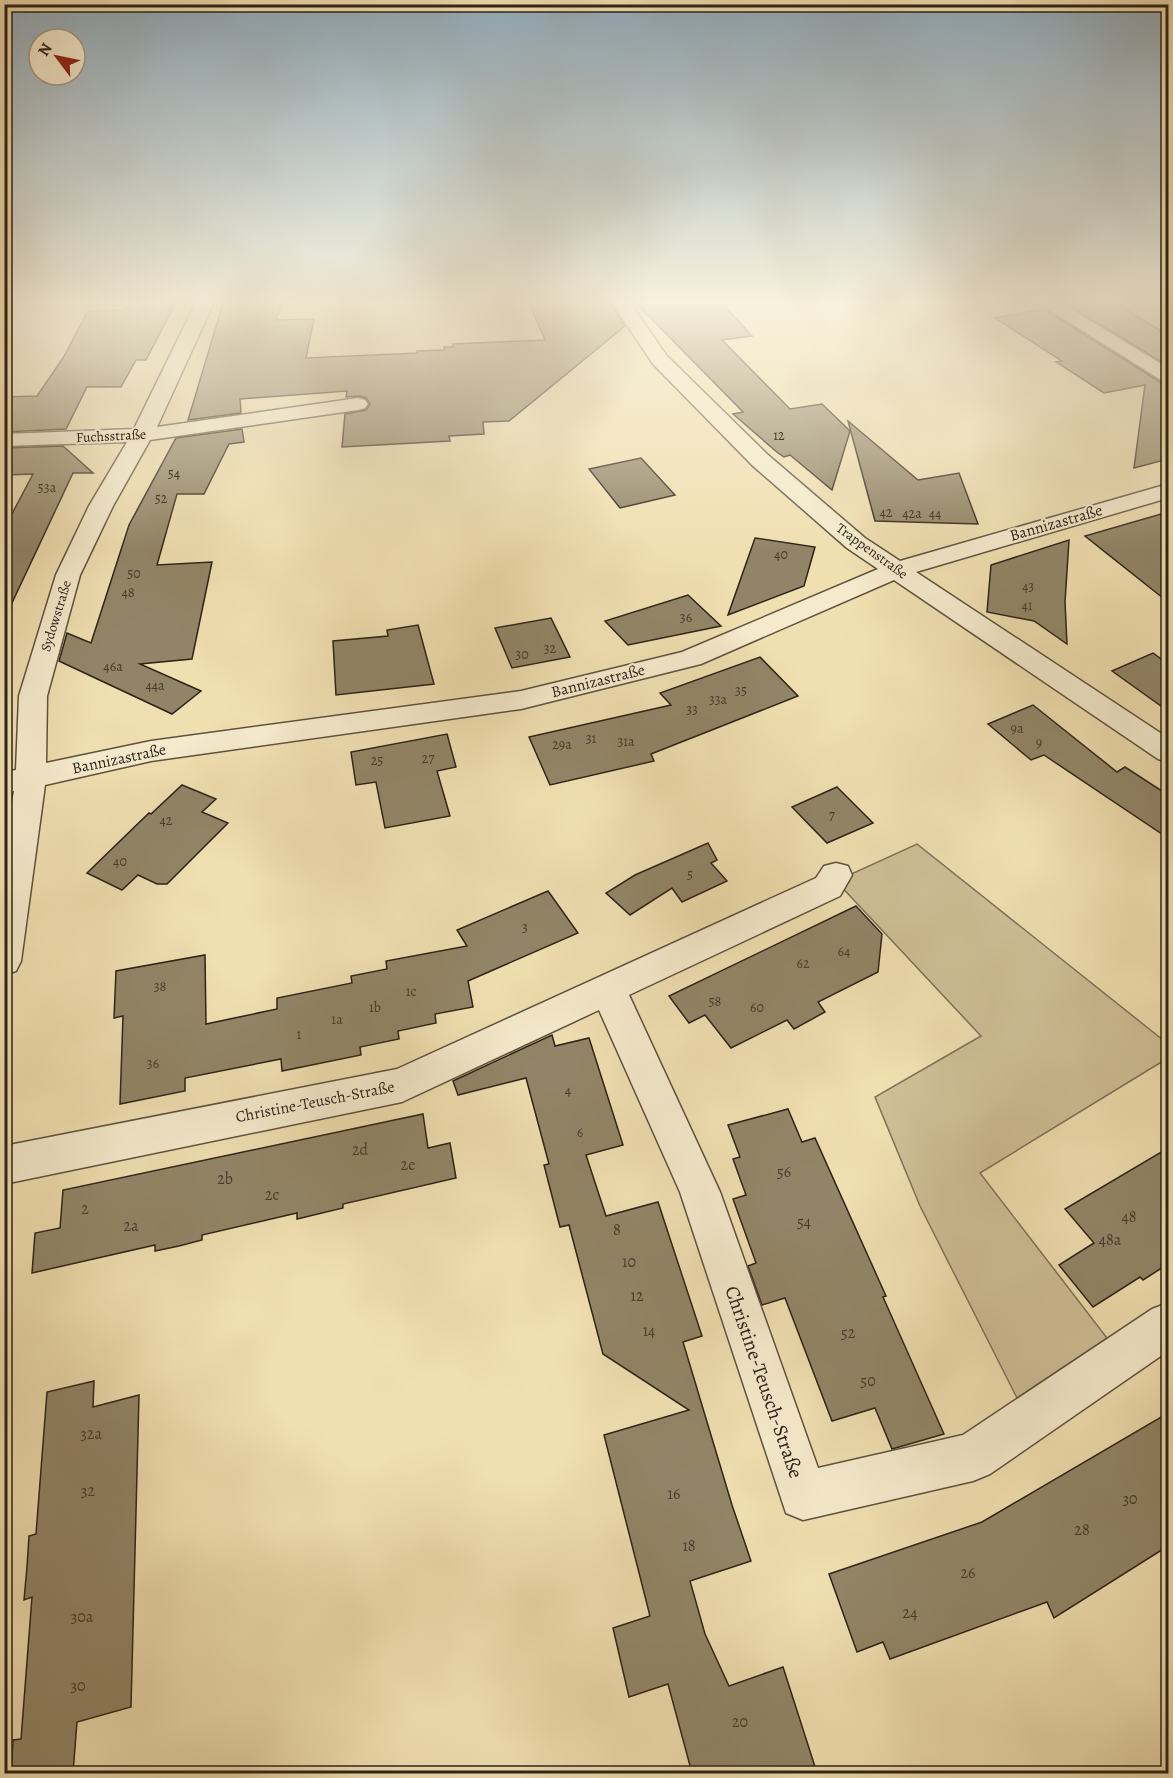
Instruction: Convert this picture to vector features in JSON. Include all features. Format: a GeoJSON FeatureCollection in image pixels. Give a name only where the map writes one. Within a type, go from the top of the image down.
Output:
{"type":"FeatureCollection","features":[{"type":"Feature","properties":{"kind":"street","name":"Sydowstraße"},"geometry":{"type":"LineString","coordinates":[[4,961],[18,781],[33,696],[68,575],[101,506],[142,435],[167,383]]}},
{"type":"Feature","properties":{"kind":"street","name":"Trappenstraße"},"geometry":{"type":"LineString","coordinates":[[683,383],[760,459],[856,543],[1168,752]]}},
{"type":"Feature","properties":{"kind":"street","name":"Fuchsstraße"},"geometry":{"type":"LineString","coordinates":[[4,440],[142,435],[358,404]]}},
{"type":"Feature","properties":{"kind":"street","name":"Bannizastraße"},"geometry":{"type":"LineString","coordinates":[[18,781],[151,752],[521,700],[691,658],[896,570],[1168,491]]}},
{"type":"Feature","properties":{"kind":"street","name":"Christine-Teusch-Straße"},"geometry":{"type":"LineString","coordinates":[[4,1165],[402,1085],[828,887],[836,875]]}},
{"type":"Feature","properties":{"kind":"street","name":"Christine-Teusch-Straße"},"geometry":{"type":"LineString","coordinates":[[608,989],[700,1192],[803,1496],[973,1458],[1168,1324]]}},
{"type":"Feature","properties":{"kind":"shaded area"},"geometry":{"type":"Polygon","coordinates":[[[917,844],[1168,1044],[1168,1058],[980,1173],[1107,1338],[1017,1398],[920,1206],[875,1097],[981,1036],[836,881],[917,844]]]}},
{"type":"Feature","properties":{"kind":"building"},"geometry":{"type":"Polygon","coordinates":[[[46,383],[123,383],[121,387],[87,387],[66,429],[4,432],[4,397],[37,396],[46,383]]]}},
{"type":"Feature","properties":{"kind":"building"},"geometry":{"type":"Polygon","coordinates":[[[199,383],[555,383],[509,421],[483,422],[484,434],[449,436],[450,441],[342,447],[345,414],[366,410],[370,404],[366,398],[346,397],[347,391],[240,399],[241,413],[188,420],[199,383]]]}},
{"type":"Feature","properties":{"kind":"building"},"geometry":{"type":"Polygon","coordinates":[[[714,383],[764,383],[790,409],[822,404],[850,431],[832,490],[790,455],[784,457],[778,453],[733,414],[743,412],[714,383]]]}},
{"type":"Feature","properties":{"kind":"building"},"geometry":{"type":"Polygon","coordinates":[[[1088,383],[1168,384],[1168,459],[1134,468],[1145,385],[1104,393],[1088,383]]]}},
{"type":"Feature","properties":{"kind":"building"},"geometry":{"type":"Polygon","coordinates":[[[848,421],[918,480],[959,473],[978,524],[875,521],[848,421]]]}},
{"type":"Feature","properties":{"kind":"building"},"geometry":{"type":"Polygon","coordinates":[[[242,429],[244,442],[229,444],[204,494],[177,494],[157,565],[212,562],[192,659],[140,664],[201,691],[172,714],[59,661],[67,633],[91,643],[129,525],[176,438],[242,429]]]}},
{"type":"Feature","properties":{"kind":"building"},"geometry":{"type":"Polygon","coordinates":[[[63,446],[93,473],[73,473],[4,620],[4,529],[33,474],[4,475],[4,448],[63,446]]]}},
{"type":"Feature","properties":{"kind":"building"},"geometry":{"type":"Polygon","coordinates":[[[641,458],[675,495],[620,508],[589,469],[641,458]]]}},
{"type":"Feature","properties":{"kind":"building"},"geometry":{"type":"Polygon","coordinates":[[[1168,512],[1168,602],[1085,536],[1168,512]]]}},
{"type":"Feature","properties":{"kind":"building"},"geometry":{"type":"Polygon","coordinates":[[[755,538],[815,547],[804,586],[728,615],[755,538]]]}},
{"type":"Feature","properties":{"kind":"building"},"geometry":{"type":"Polygon","coordinates":[[[1069,540],[1065,602],[1067,644],[1034,621],[987,612],[991,565],[1069,540]]]}},
{"type":"Feature","properties":{"kind":"building"},"geometry":{"type":"Polygon","coordinates":[[[688,595],[721,626],[628,645],[605,621],[688,595]]]}},
{"type":"Feature","properties":{"kind":"building"},"geometry":{"type":"Polygon","coordinates":[[[551,618],[570,657],[512,668],[495,628],[551,618]]]}},
{"type":"Feature","properties":{"kind":"building"},"geometry":{"type":"Polygon","coordinates":[[[418,625],[434,684],[336,695],[333,641],[388,636],[387,630],[418,625]]]}},
{"type":"Feature","properties":{"kind":"building"},"geometry":{"type":"Polygon","coordinates":[[[1153,653],[1168,664],[1168,711],[1112,671],[1153,653]]]}},
{"type":"Feature","properties":{"kind":"building"},"geometry":{"type":"Polygon","coordinates":[[[760,657],[798,696],[651,754],[654,761],[550,785],[529,737],[671,705],[660,693],[760,657]]]}},
{"type":"Feature","properties":{"kind":"building"},"geometry":{"type":"Polygon","coordinates":[[[1033,705],[1117,772],[1125,767],[1168,795],[1168,838],[1044,755],[1031,760],[988,724],[1033,705]]]}},
{"type":"Feature","properties":{"kind":"building"},"geometry":{"type":"Polygon","coordinates":[[[447,734],[456,767],[437,771],[450,816],[385,828],[376,782],[356,785],[351,752],[447,734]]]}},
{"type":"Feature","properties":{"kind":"building"},"geometry":{"type":"Polygon","coordinates":[[[182,785],[216,799],[202,812],[228,823],[167,884],[157,884],[138,875],[122,890],[87,873],[149,813],[151,814],[182,785]]]}},
{"type":"Feature","properties":{"kind":"building"},"geometry":{"type":"Polygon","coordinates":[[[837,787],[873,823],[827,843],[792,807],[837,787]]]}},
{"type":"Feature","properties":{"kind":"building"},"geometry":{"type":"Polygon","coordinates":[[[708,843],[717,860],[711,863],[727,881],[682,902],[672,888],[630,915],[606,893],[635,875],[708,843]]]}},
{"type":"Feature","properties":{"kind":"building"},"geometry":{"type":"Polygon","coordinates":[[[548,891],[578,933],[468,981],[473,1007],[435,1014],[436,1023],[398,1031],[399,1039],[360,1047],[361,1055],[282,1071],[281,1059],[185,1078],[185,1091],[120,1104],[123,1016],[114,1018],[116,971],[205,955],[206,1024],[277,1009],[277,998],[352,983],[351,976],[387,969],[386,961],[467,946],[457,930],[548,891]]]}},
{"type":"Feature","properties":{"kind":"building"},"geometry":{"type":"Polygon","coordinates":[[[856,906],[882,934],[878,972],[818,1002],[825,1012],[794,1029],[787,1020],[731,1048],[705,1015],[689,1023],[669,996],[856,906]]]}},
{"type":"Feature","properties":{"kind":"building"},"geometry":{"type":"Polygon","coordinates":[[[552,1035],[555,1046],[589,1038],[623,1145],[586,1155],[606,1216],[658,1202],[702,1336],[683,1342],[751,1561],[690,1581],[705,1634],[729,1686],[783,1667],[817,1773],[692,1773],[668,1684],[629,1697],[613,1628],[650,1616],[604,1435],[689,1410],[603,1354],[569,1225],[560,1227],[544,1165],[549,1164],[526,1078],[458,1095],[453,1081],[552,1035]]]}},
{"type":"Feature","properties":{"kind":"building"},"geometry":{"type":"Polygon","coordinates":[[[788,1109],[802,1142],[815,1138],[886,1296],[883,1297],[944,1434],[892,1449],[875,1408],[832,1421],[785,1298],[762,1305],[748,1266],[756,1263],[733,1199],[746,1195],[733,1159],[740,1157],[728,1125],[788,1109]]]}},
{"type":"Feature","properties":{"kind":"building"},"geometry":{"type":"Polygon","coordinates":[[[423,1114],[428,1148],[450,1143],[456,1178],[343,1204],[343,1208],[297,1219],[297,1213],[202,1235],[202,1240],[179,1246],[155,1251],[155,1245],[32,1273],[35,1233],[60,1228],[63,1190],[423,1114]]]}},
{"type":"Feature","properties":{"kind":"building"},"geometry":{"type":"Polygon","coordinates":[[[1168,1148],[1168,1264],[1143,1280],[1140,1277],[1093,1307],[1059,1265],[1094,1243],[1065,1209],[1168,1148]]]}},
{"type":"Feature","properties":{"kind":"building"},"geometry":{"type":"Polygon","coordinates":[[[94,1381],[93,1407],[139,1395],[131,1707],[77,1722],[73,1773],[11,1773],[13,1740],[21,1739],[32,1597],[24,1600],[29,1536],[36,1534],[47,1392],[94,1381]]]}},
{"type":"Feature","properties":{"kind":"building"},"geometry":{"type":"Polygon","coordinates":[[[1168,1413],[1168,1546],[1054,1618],[1047,1602],[890,1659],[883,1642],[857,1652],[829,1574],[982,1522],[1168,1413]]]}}]}
